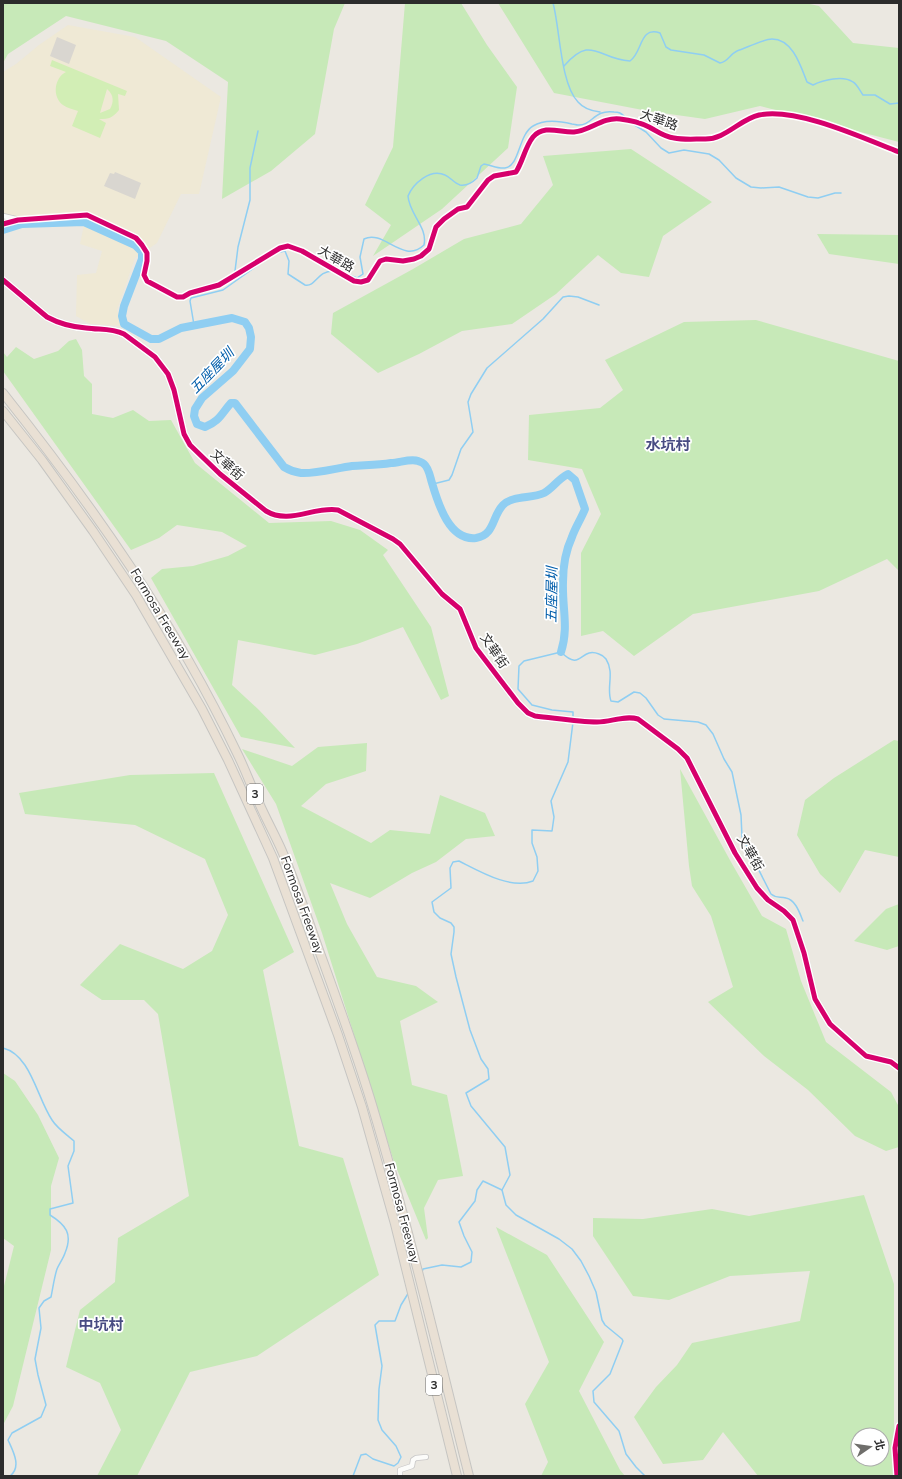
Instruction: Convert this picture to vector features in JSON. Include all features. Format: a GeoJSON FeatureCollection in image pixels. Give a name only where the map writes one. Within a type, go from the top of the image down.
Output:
{"type":"FeatureCollection","features":[{"type":"Feature","properties":{"kind":"highway","name":"Formosa Freeway"},"geometry":{"type":"LineString","coordinates":[[3,393],[72,481],[103,524],[185,656],[238,754],[259,804],[282,852],[335,996],[372,1104],[429,1312],[469,1476]]}},
{"type":"Feature","properties":{"kind":"highway","name":"Formosa Freeway"},"geometry":{"type":"LineString","coordinates":[[3,411],[42,460],[93,531],[136,596],[194,695],[231,767],[273,858],[338,1035],[362,1107],[413,1293],[458,1476]]}},
{"type":"Feature","properties":{"kind":"street","name":"大華路"},"geometry":{"type":"LineString","coordinates":[[3,224],[18,220],[87,214],[136,238],[147,253],[148,261],[144,275],[147,281],[177,297],[183,297],[190,293],[219,284],[280,248],[288,246],[302,251],[354,281],[361,282],[368,280],[380,261],[386,259],[404,261],[421,256],[429,249],[436,227],[458,209],[466,207],[488,180],[494,176],[516,172],[534,136],[541,131],[554,130],[574,132],[585,130],[607,120],[620,119],[648,127],[660,134],[674,138],[707,139],[718,136],[751,118],[770,114],[815,121],[899,152]]}},
{"type":"Feature","properties":{"kind":"street","name":"大華路"},"geometry":{"type":"LineString","coordinates":[[3,216],[18,220]]}},
{"type":"Feature","properties":{"kind":"street","name":"文華街"},"geometry":{"type":"LineString","coordinates":[[3,280],[47,317],[82,328],[106,329],[124,334],[155,357],[165,369],[172,383],[184,434],[190,445],[220,474],[266,512],[273,515],[287,517],[331,509],[338,510],[400,544],[442,594],[460,609],[473,645],[518,703],[528,713],[534,716],[606,722],[633,717],[638,718],[678,749],[687,758],[735,853],[757,888],[768,900],[784,911],[793,920],[804,953],[815,999],[830,1024],[866,1056],[891,1062],[899,1068]]}},
{"type":"Feature","properties":{"kind":"street"},"geometry":{"type":"LineString","coordinates":[[897,1476],[895,1448],[899,1426]]}},
{"type":"Feature","properties":{"kind":"street"},"geometry":{"type":"LineString","coordinates":[[400,1476],[400,1470],[412,1466],[413,1460],[416,1458],[426,1457]]}},
{"type":"Feature","properties":{"kind":"shaded area"},"geometry":{"type":"Polygon","coordinates":[[[68,25],[135,37],[221,97],[199,194],[181,194],[157,243],[135,258],[117,310],[121,326],[90,324],[76,316],[77,275],[96,273],[102,251],[80,244],[86,215],[3,226],[3,72],[68,25]]]}},
{"type":"Feature","properties":{"kind":"shaded area"},"geometry":{"type":"Polygon","coordinates":[[[57,37],[76,45],[69,64],[50,56],[57,37]]]}},
{"type":"Feature","properties":{"kind":"shaded area"},"geometry":{"type":"Polygon","coordinates":[[[115,172],[141,183],[135,199],[104,186],[110,173],[114,174],[115,172]]]}},
{"type":"Feature","properties":{"kind":"green space"},"geometry":{"type":"Polygon","coordinates":[[[3,3],[345,3],[334,29],[315,134],[271,171],[222,199],[228,82],[166,41],[66,16],[8,54],[3,63],[3,3]]]}},
{"type":"Feature","properties":{"kind":"green space"},"geometry":{"type":"Polygon","coordinates":[[[405,3],[461,3],[487,45],[517,87],[508,148],[442,209],[373,256],[391,225],[365,205],[393,147],[405,3]]]}},
{"type":"Feature","properties":{"kind":"green space"},"geometry":{"type":"Polygon","coordinates":[[[498,3],[805,3],[819,6],[853,43],[899,48],[899,142],[760,106],[705,119],[648,111],[554,93],[498,3]]]}},
{"type":"Feature","properties":{"kind":"green space"},"geometry":{"type":"Polygon","coordinates":[[[52,60],[127,91],[125,96],[118,94],[119,110],[117,113],[110,118],[99,119],[106,123],[100,138],[72,126],[78,111],[68,108],[59,102],[56,93],[57,83],[66,72],[50,66],[52,60]],[[107,89],[100,113],[110,109],[113,101],[111,94],[107,89]]]}},
{"type":"Feature","properties":{"kind":"green space"},"geometry":{"type":"Polygon","coordinates":[[[631,149],[712,202],[663,236],[649,277],[621,273],[598,255],[556,294],[512,324],[462,331],[419,354],[378,373],[331,334],[333,313],[464,239],[521,224],[553,185],[543,156],[631,149]]]}},
{"type":"Feature","properties":{"kind":"green space"},"geometry":{"type":"Polygon","coordinates":[[[817,234],[899,235],[899,264],[829,254],[817,234]]]}},
{"type":"Feature","properties":{"kind":"green space"},"geometry":{"type":"Polygon","coordinates":[[[756,320],[899,361],[899,571],[887,559],[819,591],[693,614],[634,656],[603,631],[581,636],[581,553],[601,514],[582,469],[528,460],[529,415],[600,408],[623,390],[605,360],[684,322],[756,320]]]}},
{"type":"Feature","properties":{"kind":"green space"},"geometry":{"type":"Polygon","coordinates":[[[76,339],[82,350],[84,376],[92,384],[92,414],[113,418],[133,410],[149,421],[171,420],[195,463],[269,523],[331,521],[360,530],[388,550],[383,555],[431,627],[449,696],[441,700],[403,627],[357,644],[315,655],[238,640],[232,685],[259,710],[295,748],[241,737],[151,578],[162,569],[193,566],[228,556],[247,546],[222,532],[177,525],[159,538],[131,550],[3,371],[3,352],[7,357],[16,347],[34,359],[58,351],[69,341],[76,339]]]}},
{"type":"Feature","properties":{"kind":"green space"},"geometry":{"type":"Polygon","coordinates":[[[894,740],[899,741],[899,857],[865,850],[840,893],[820,874],[797,835],[805,800],[834,778],[894,740]]]}},
{"type":"Feature","properties":{"kind":"green space"},"geometry":{"type":"Polygon","coordinates":[[[367,743],[366,771],[326,784],[301,806],[371,843],[390,830],[430,834],[440,795],[485,813],[495,836],[466,839],[436,862],[412,873],[370,898],[330,883],[347,924],[377,977],[416,986],[438,1002],[400,1021],[412,1085],[447,1095],[463,1176],[438,1180],[424,1208],[428,1238],[426,1240],[394,1162],[322,933],[276,804],[242,749],[292,766],[318,747],[367,743]]]}},
{"type":"Feature","properties":{"kind":"green space"},"geometry":{"type":"Polygon","coordinates":[[[680,769],[762,916],[786,929],[801,981],[826,1042],[891,1092],[899,1107],[899,1147],[886,1151],[855,1136],[808,1090],[764,1056],[708,1002],[733,987],[711,916],[692,886],[680,769]]]}},
{"type":"Feature","properties":{"kind":"green space"},"geometry":{"type":"Polygon","coordinates":[[[214,773],[294,952],[263,970],[299,1146],[343,1158],[379,1275],[257,1356],[190,1372],[137,1476],[97,1476],[121,1430],[100,1383],[66,1367],[80,1310],[115,1282],[118,1238],[189,1196],[158,1014],[144,1000],[102,1000],[80,985],[120,944],[183,969],[212,951],[228,915],[205,859],[135,825],[25,814],[19,793],[130,775],[214,773]]]}},
{"type":"Feature","properties":{"kind":"green space"},"geometry":{"type":"Polygon","coordinates":[[[899,904],[899,946],[887,950],[854,941],[886,909],[899,904]]]}},
{"type":"Feature","properties":{"kind":"green space"},"geometry":{"type":"Polygon","coordinates":[[[3,1073],[15,1081],[38,1115],[59,1158],[51,1186],[51,1250],[13,1406],[3,1425],[3,1290],[14,1246],[3,1238],[3,1073]]]}},
{"type":"Feature","properties":{"kind":"green space"},"geometry":{"type":"Polygon","coordinates":[[[864,1195],[894,1284],[894,1476],[758,1476],[723,1432],[703,1460],[663,1464],[634,1417],[656,1387],[677,1365],[692,1343],[800,1321],[810,1271],[730,1276],[669,1300],[633,1296],[593,1236],[593,1218],[643,1219],[712,1209],[749,1216],[864,1195]]]}},
{"type":"Feature","properties":{"kind":"green space"},"geometry":{"type":"Polygon","coordinates":[[[496,1227],[547,1255],[604,1342],[579,1391],[620,1470],[625,1476],[541,1476],[548,1462],[525,1404],[549,1362],[496,1227]]]}},
{"type":"Feature","properties":{"kind":"waterway"},"geometry":{"type":"LineString","coordinates":[[553,3],[567,82],[578,102],[585,108],[600,112]]}},
{"type":"Feature","properties":{"kind":"waterway"},"geometry":{"type":"LineString","coordinates":[[564,66],[581,51],[588,50],[630,61],[634,57],[645,36],[648,33],[653,32],[660,33],[666,47],[671,50],[704,55],[720,63],[725,61],[737,51],[772,39],[779,40],[791,49],[799,62],[807,82],[813,85],[822,81],[833,79],[849,80],[856,84],[863,95],[875,95],[890,104],[899,103]]}},
{"type":"Feature","properties":{"kind":"waterway"},"geometry":{"type":"LineString","coordinates":[[344,273],[357,278],[363,274],[360,257],[364,239],[371,237],[379,239],[409,251],[416,250],[424,245],[425,238],[421,226],[411,209],[408,196],[410,191],[418,182],[428,175],[439,173],[447,176],[460,185],[467,184],[477,178],[481,166],[484,164],[502,168],[510,166],[514,162],[524,136],[528,130],[537,124],[552,121],[583,125],[598,115],[607,112],[619,113],[625,117]]}},
{"type":"Feature","properties":{"kind":"waterway"},"geometry":{"type":"LineString","coordinates":[[633,124],[646,132],[661,148],[669,153],[684,150],[709,154],[719,160],[736,178],[751,187],[779,187],[808,197],[818,198],[835,193],[841,193]]}},
{"type":"Feature","properties":{"kind":"waterway"},"geometry":{"type":"LineString","coordinates":[[235,271],[238,247],[250,200],[250,168],[258,131]]}},
{"type":"Feature","properties":{"kind":"waterway","name":"五座屋圳"},"geometry":{"type":"LineString","coordinates":[[3,230],[22,224],[84,222],[135,245],[142,252],[142,259],[124,306],[122,316],[124,324],[151,339],[159,339],[181,328],[232,318],[245,322],[249,328],[251,337],[250,349],[233,371],[202,398],[195,409],[194,416],[197,424],[205,427],[217,420],[231,403],[235,403],[284,467],[290,470],[298,473],[307,473],[352,466],[412,460],[418,461],[426,466],[441,510],[452,527],[467,537],[476,538],[487,533],[499,509],[507,502],[517,498],[544,493],[561,478],[568,474],[575,480],[585,509],[570,542],[565,559],[563,582],[565,634],[561,652]]}},
{"type":"Feature","properties":{"kind":"waterway"},"geometry":{"type":"LineString","coordinates":[[275,253],[285,251],[289,261],[288,274],[305,285],[312,284],[323,273],[333,271]]}},
{"type":"Feature","properties":{"kind":"waterway"},"geometry":{"type":"LineString","coordinates":[[194,325],[190,301],[191,298],[223,290],[265,260]]}},
{"type":"Feature","properties":{"kind":"waterway","name":"五座屋圳"},"geometry":{"type":"LineString","coordinates":[[433,484],[449,480],[461,449],[473,432],[468,402],[471,394],[487,368],[543,319],[563,297],[578,297],[599,305]]}},
{"type":"Feature","properties":{"kind":"waterway"},"geometry":{"type":"LineString","coordinates":[[573,718],[573,712],[552,710],[532,705],[518,689],[519,666],[524,661],[561,652],[573,660],[577,660],[588,653],[593,652],[600,654],[604,656],[609,664],[609,691],[611,701],[618,702],[634,692],[640,693],[646,698],[658,715],[664,719],[698,722],[706,725],[713,734],[724,759],[732,772],[741,815],[742,837],[771,894],[773,896],[786,898],[792,901],[803,921]]}},
{"type":"Feature","properties":{"kind":"waterway"},"geometry":{"type":"LineString","coordinates":[[422,1272],[423,1269],[442,1265],[461,1267],[471,1262],[472,1252],[459,1222],[475,1201],[477,1190],[483,1181],[502,1190],[510,1175],[505,1147],[471,1106],[466,1093],[489,1079],[488,1069],[481,1059],[470,1030],[456,977],[451,954],[454,927],[451,923],[440,918],[434,912],[432,902],[451,888],[450,868],[453,862],[459,861],[485,874],[505,881],[515,883],[533,881],[538,871],[537,857],[532,843],[532,830],[552,831],[554,817],[551,801],[568,762],[573,722]]}},
{"type":"Feature","properties":{"kind":"waterway"},"geometry":{"type":"LineString","coordinates":[[3,1048],[13,1052],[27,1068],[52,1120],[59,1129],[74,1141],[74,1151],[68,1166],[73,1203],[50,1209],[50,1215],[64,1226],[68,1235],[67,1246],[57,1269],[51,1297],[44,1301],[39,1308],[41,1328],[35,1359],[46,1405],[41,1417],[12,1433],[8,1440],[14,1454],[16,1464],[14,1472],[10,1476]]}},
{"type":"Feature","properties":{"kind":"waterway"},"geometry":{"type":"LineString","coordinates":[[502,1190],[506,1205],[516,1215],[559,1239],[572,1249],[581,1261],[596,1292],[602,1320],[605,1325],[622,1339],[623,1341],[610,1374],[593,1391],[594,1402],[619,1431],[626,1454],[645,1476]]}},
{"type":"Feature","properties":{"kind":"waterway"},"geometry":{"type":"LineString","coordinates":[[353,1476],[361,1455],[366,1454],[373,1459],[394,1466],[398,1463],[401,1457],[396,1446],[382,1430],[378,1420],[379,1389],[382,1366],[375,1325],[379,1321],[395,1321],[401,1305],[409,1292]]}},
{"type":"Feature","properties":{"kind":"cycle path"},"geometry":{"type":"LineString","coordinates":[[3,224],[18,220],[87,215],[136,238],[147,253],[144,275],[147,281],[177,297],[183,297],[190,293],[219,285],[280,248],[288,246],[302,251],[354,281],[361,282],[368,280],[380,261],[386,259],[403,261],[421,256],[429,249],[436,227],[458,209],[467,207],[488,180],[494,176],[516,172],[530,141],[537,133],[542,131],[553,130],[574,132],[607,120],[620,119],[642,124],[664,135],[677,139],[704,139],[726,133],[752,117],[774,114],[791,115],[829,125],[899,152]]}},
{"type":"Feature","properties":{"kind":"cycle path"},"geometry":{"type":"LineString","coordinates":[[3,280],[47,317],[71,326],[119,332],[124,334],[155,357],[168,374],[174,390],[184,434],[190,445],[220,474],[266,511],[275,515],[293,516],[320,510],[338,510],[400,544],[442,594],[460,609],[476,648],[518,703],[528,713],[535,716],[589,722],[602,722],[623,718],[638,719],[678,749],[687,758],[735,853],[757,888],[768,900],[784,911],[793,920],[804,953],[815,999],[830,1024],[866,1056],[891,1062],[899,1068]]}},
{"type":"Feature","properties":{"kind":"cycle path"},"geometry":{"type":"LineString","coordinates":[[897,1476],[895,1448],[899,1426]]}},
{"type":"Feature","properties":{"kind":"district","name":"水坑村"},"geometry":{"type":"Point","coordinates":[668,445]}},
{"type":"Feature","properties":{"kind":"district","name":"中坑村"},"geometry":{"type":"Point","coordinates":[101,1325]}}]}
